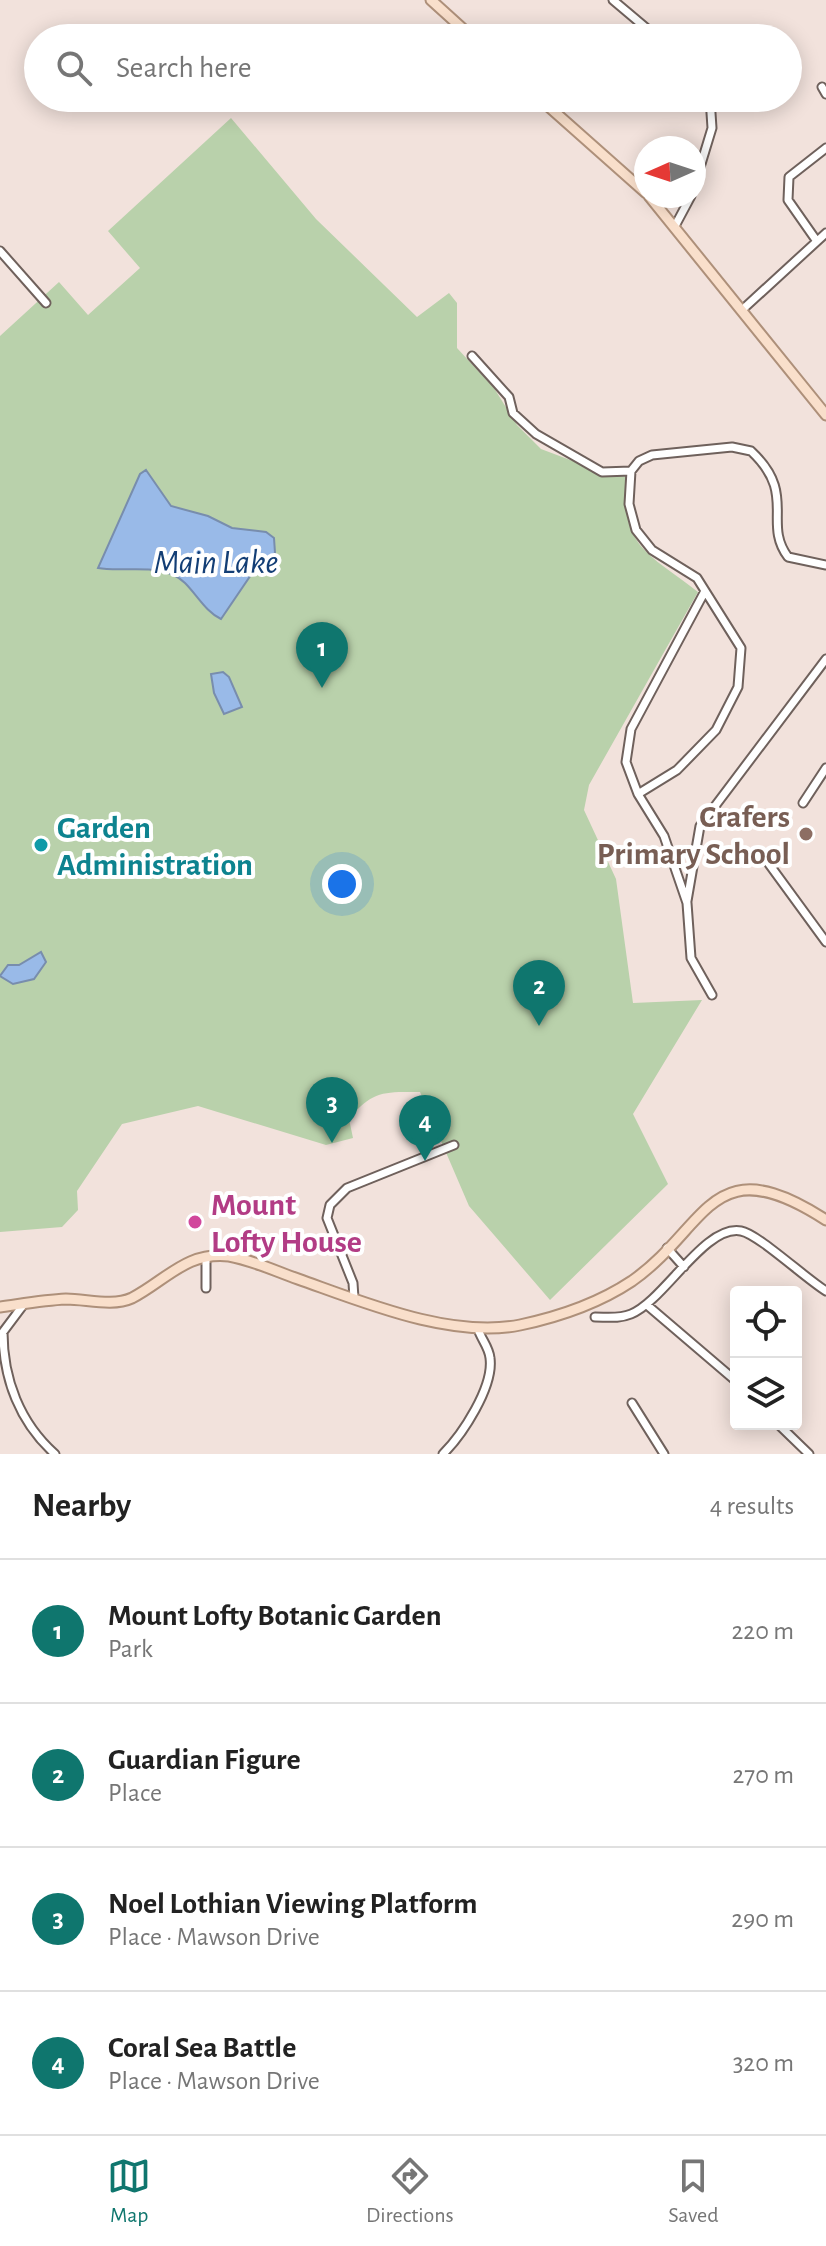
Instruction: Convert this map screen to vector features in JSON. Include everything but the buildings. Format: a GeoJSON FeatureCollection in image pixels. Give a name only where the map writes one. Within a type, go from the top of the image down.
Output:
{"type":"FeatureCollection","features":[{"type":"Feature","properties":{"kind":"main road"},"geometry":{"type":"LineString","coordinates":[[431,0],[458,24]]}},
{"type":"Feature","properties":{"kind":"main road"},"geometry":{"type":"LineString","coordinates":[[555,112],[634,182]]}},
{"type":"Feature","properties":{"kind":"main road"},"geometry":{"type":"LineString","coordinates":[[660,208],[826,415]]}},
{"type":"Feature","properties":{"kind":"main road"},"geometry":{"type":"LineString","coordinates":[[0,1307],[64,1299],[126,1300],[184,1263],[206,1257],[242,1259],[429,1320],[478,1329],[521,1325],[605,1297],[634,1279],[709,1204],[742,1192],[770,1193],[792,1199],[826,1220]]}},
{"type":"Feature","properties":{"kind":"street"},"geometry":{"type":"LineString","coordinates":[[613,0],[641,24]]}},
{"type":"Feature","properties":{"kind":"street"},"geometry":{"type":"LineString","coordinates":[[706,148],[712,128],[711,112]]}},
{"type":"Feature","properties":{"kind":"street"},"geometry":{"type":"LineString","coordinates":[[816,240],[788,200],[789,177],[826,148]]}},
{"type":"Feature","properties":{"kind":"street"},"geometry":{"type":"LineString","coordinates":[[675,226],[685,208]]}},
{"type":"Feature","properties":{"kind":"street"},"geometry":{"type":"LineString","coordinates":[[742,310],[826,233]]}},
{"type":"Feature","properties":{"kind":"street"},"geometry":{"type":"LineString","coordinates":[[0,251],[46,303]]}},
{"type":"Feature","properties":{"kind":"street"},"geometry":{"type":"LineString","coordinates":[[472,356],[509,397],[513,413],[536,434],[602,472],[631,471]]}},
{"type":"Feature","properties":{"kind":"street"},"geometry":{"type":"LineString","coordinates":[[638,794],[677,770],[716,730],[738,687],[741,648],[697,578],[652,550],[636,530],[629,504],[631,471],[639,461],[652,455],[732,447],[751,451],[768,467],[777,486],[777,537],[782,549],[788,557],[824,565],[826,574]]}},
{"type":"Feature","properties":{"kind":"street"},"geometry":{"type":"LineString","coordinates":[[687,903],[664,836],[638,794],[626,762],[631,729],[705,591]]}},
{"type":"Feature","properties":{"kind":"street"},"geometry":{"type":"LineString","coordinates":[[712,995],[691,958],[687,903],[700,826],[826,659]]}},
{"type":"Feature","properties":{"kind":"street"},"geometry":{"type":"LineString","coordinates":[[803,803],[826,768]]}},
{"type":"Feature","properties":{"kind":"street"},"geometry":{"type":"LineString","coordinates":[[769,864],[826,942]]}},
{"type":"Feature","properties":{"kind":"street"},"geometry":{"type":"LineString","coordinates":[[354,1298],[353,1283],[329,1228],[327,1218],[330,1205],[347,1188],[454,1145]]}},
{"type":"Feature","properties":{"kind":"street"},"geometry":{"type":"LineString","coordinates":[[595,1317],[620,1317],[647,1305],[719,1235],[739,1230],[751,1234],[797,1272],[826,1291]]}},
{"type":"Feature","properties":{"kind":"street"},"geometry":{"type":"LineString","coordinates":[[667,1248],[684,1267]]}},
{"type":"Feature","properties":{"kind":"street"},"geometry":{"type":"LineString","coordinates":[[206,1257],[206,1288]]}},
{"type":"Feature","properties":{"kind":"street"},"geometry":{"type":"LineString","coordinates":[[24,1304],[3,1332],[4,1360],[22,1414],[55,1454]]}},
{"type":"Feature","properties":{"kind":"street"},"geometry":{"type":"LineString","coordinates":[[647,1305],[730,1376]]}},
{"type":"Feature","properties":{"kind":"street"},"geometry":{"type":"LineString","coordinates":[[443,1454],[460,1436],[489,1374],[491,1359],[478,1329]]}},
{"type":"Feature","properties":{"kind":"street"},"geometry":{"type":"LineString","coordinates":[[632,1403],[664,1454]]}},
{"type":"Feature","properties":{"kind":"street"},"geometry":{"type":"LineString","coordinates":[[784,1430],[809,1454]]}},
{"type":"Feature","properties":{"kind":"green space"},"geometry":{"type":"Polygon","coordinates":[[[231,118],[316,219],[417,317],[449,293],[457,303],[457,348],[494,388],[517,425],[541,449],[602,472],[627,477],[628,519],[633,534],[651,556],[698,592],[589,785],[584,810],[616,879],[633,1003],[702,1000],[633,1114],[668,1184],[550,1300],[469,1206],[420,1092],[388,1093],[373,1098],[349,1119],[353,1138],[326,1145],[198,1106],[122,1124],[77,1191],[78,1210],[62,1227],[0,1232],[0,336],[59,282],[88,315],[140,268],[108,231],[231,118]]]}},
{"type":"Feature","properties":{"kind":"water","name":"Main Lake"},"geometry":{"type":"Polygon","coordinates":[[[146,470],[171,506],[208,516],[232,528],[266,532],[274,538],[275,553],[255,569],[221,619],[176,576],[155,570],[98,568],[140,474],[146,470]]]}},
{"type":"Feature","properties":{"kind":"water"},"geometry":{"type":"Polygon","coordinates":[[[223,672],[229,677],[242,707],[224,714],[214,693],[211,674],[223,672]]]}},
{"type":"Feature","properties":{"kind":"water"},"geometry":{"type":"Polygon","coordinates":[[[41,952],[46,962],[34,979],[13,984],[0,976],[8,965],[19,965],[41,952]]]}},
{"type":"Feature","properties":{"kind":"place","name":"Mount Lofty Botanic Garden"},"geometry":{"type":"Point","coordinates":[322,688]}},
{"type":"Feature","properties":{"kind":"place","name":"Crafers Primary School"},"geometry":{"type":"Point","coordinates":[806,834]}},
{"type":"Feature","properties":{"kind":"place","name":"Garden Administration"},"geometry":{"type":"Point","coordinates":[41,845]}},
{"type":"Feature","properties":{"kind":"place","name":"Guardian Figure"},"geometry":{"type":"Point","coordinates":[539,1026]}},
{"type":"Feature","properties":{"kind":"place","name":"Noel Lothian Viewing Platform"},"geometry":{"type":"Point","coordinates":[332,1143]}},
{"type":"Feature","properties":{"kind":"place","name":"Coral Sea Battle"},"geometry":{"type":"Point","coordinates":[425,1161]}},
{"type":"Feature","properties":{"kind":"place","name":"Mount Lofty House"},"geometry":{"type":"Point","coordinates":[195,1222]}}]}
